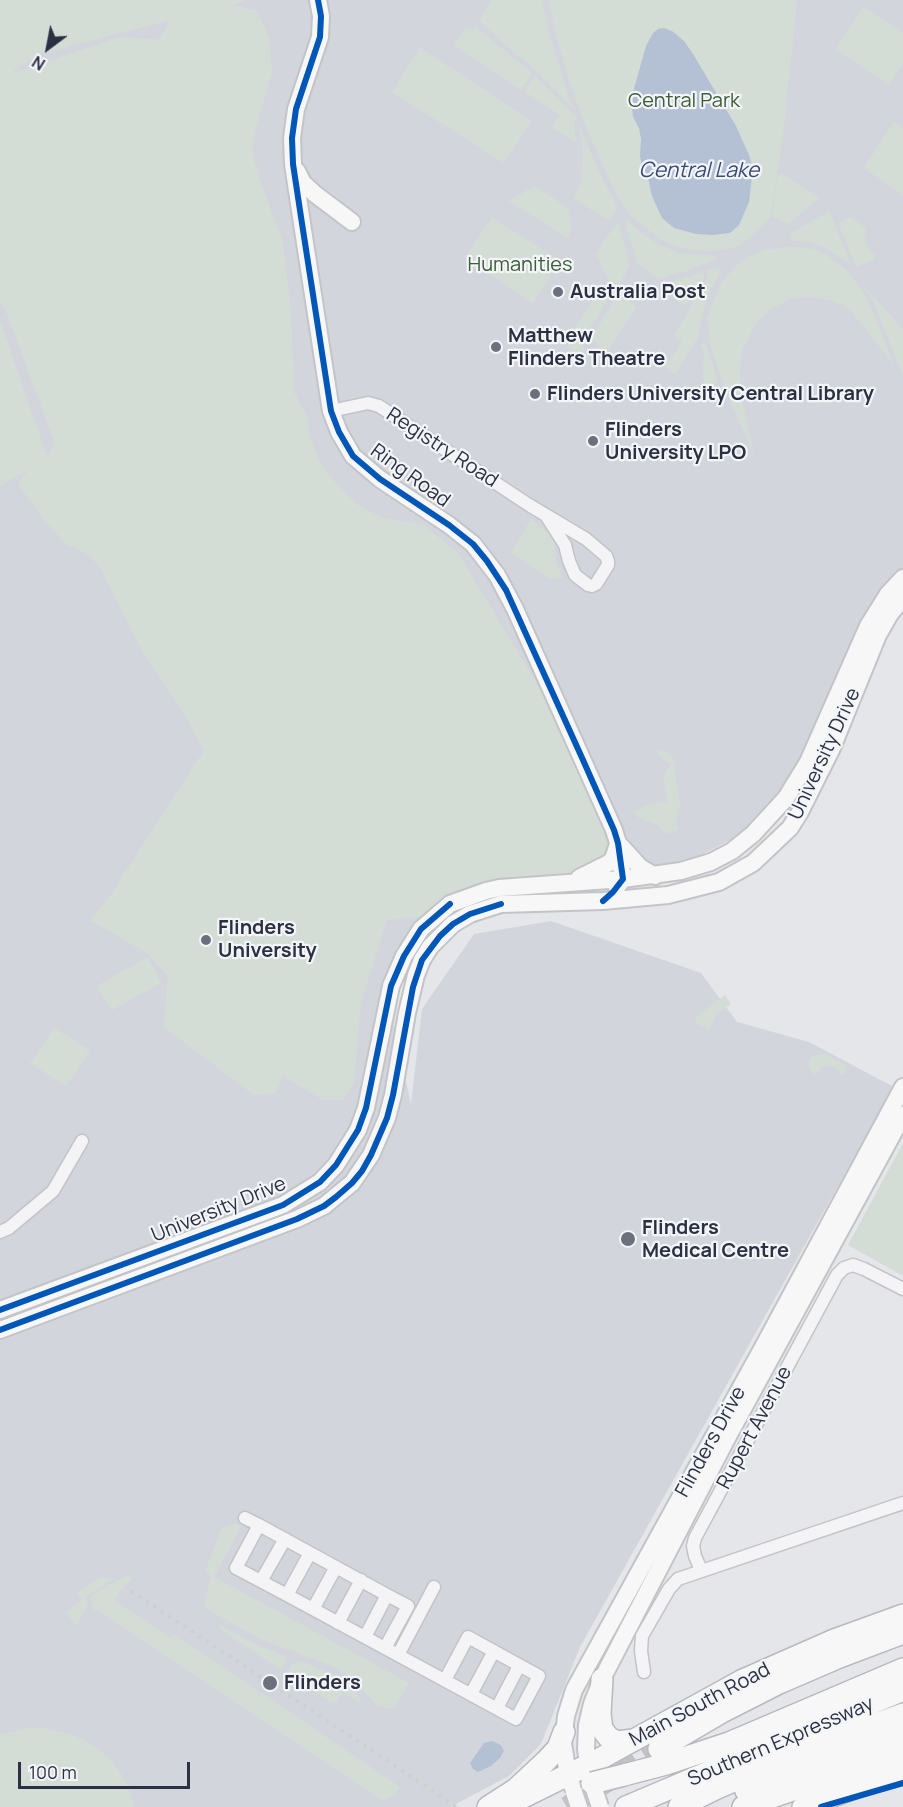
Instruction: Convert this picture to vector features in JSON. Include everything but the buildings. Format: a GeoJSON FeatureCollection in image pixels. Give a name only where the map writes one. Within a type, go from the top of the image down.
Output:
{"type":"FeatureCollection","features":[{"type":"Feature","properties":{"kind":"highway","name":"Main South Road"},"geometry":{"type":"LineString","coordinates":[[503,1807],[588,1778],[633,1740],[743,1680],[834,1640],[903,1615]]}},
{"type":"Feature","properties":{"kind":"highway"},"geometry":{"type":"LineString","coordinates":[[663,1756],[722,1712],[779,1683],[903,1633]]}},
{"type":"Feature","properties":{"kind":"highway"},"geometry":{"type":"LineString","coordinates":[[524,1807],[588,1778],[663,1756],[729,1743],[903,1669]]}},
{"type":"Feature","properties":{"kind":"highway"},"geometry":{"type":"LineString","coordinates":[[593,1674],[602,1729],[609,1738],[618,1742],[633,1740]]}},
{"type":"Feature","properties":{"kind":"highway","name":"Southern Expressway"},"geometry":{"type":"LineString","coordinates":[[626,1807],[903,1690]]}},
{"type":"Feature","properties":{"kind":"highway","name":"Southern Expressway"},"geometry":{"type":"LineString","coordinates":[[679,1807],[717,1788],[817,1746],[903,1714]]}},
{"type":"Feature","properties":{"kind":"highway"},"geometry":{"type":"LineString","coordinates":[[488,1807],[516,1790],[546,1761],[558,1748],[564,1732]]}},
{"type":"Feature","properties":{"kind":"highway"},"geometry":{"type":"LineString","coordinates":[[700,1807],[903,1733]]}},
{"type":"Feature","properties":{"kind":"highway"},"geometry":{"type":"LineString","coordinates":[[743,1807],[903,1752]]}},
{"type":"Feature","properties":{"kind":"highway"},"geometry":{"type":"LineString","coordinates":[[802,1807],[903,1770]]}},
{"type":"Feature","properties":{"kind":"highway"},"geometry":{"type":"LineString","coordinates":[[821,1807],[903,1783]]}},
{"type":"Feature","properties":{"kind":"street","name":"Ring Road"},"geometry":{"type":"LineString","coordinates":[[318,0],[321,16],[320,37],[296,109],[292,138],[293,164],[331,411],[339,432],[353,456],[380,479],[449,525],[473,544],[497,575],[534,649],[614,830],[623,879]]}},
{"type":"Feature","properties":{"kind":"street"},"geometry":{"type":"LineString","coordinates":[[293,164],[303,183],[352,222]]}},
{"type":"Feature","properties":{"kind":"street","name":"Registry Road"},"geometry":{"type":"LineString","coordinates":[[331,411],[368,403],[379,406],[547,517],[586,539],[606,556],[608,565],[596,584],[588,585],[575,574],[570,566],[565,544],[547,517]]}},
{"type":"Feature","properties":{"kind":"street","name":"University Drive"},"geometry":{"type":"LineString","coordinates":[[0,1310],[284,1205],[320,1182],[336,1165],[358,1130],[366,1108],[391,986],[404,956],[421,929],[450,904],[499,888],[655,876],[696,868],[726,854],[753,834],[780,806],[808,762],[862,637],[876,610],[903,578]]}},
{"type":"Feature","properties":{"kind":"street","name":"University Drive"},"geometry":{"type":"LineString","coordinates":[[0,1330],[297,1219],[324,1206],[352,1183],[362,1171],[380,1135],[393,1095],[416,975],[422,960],[440,936],[453,924],[470,914],[501,904],[603,901],[668,895],[711,884],[753,863],[790,828],[800,812],[832,748],[878,635],[890,614],[903,598]]}},
{"type":"Feature","properties":{"kind":"street"},"geometry":{"type":"LineString","coordinates":[[618,843],[640,867],[655,876]]}},
{"type":"Feature","properties":{"kind":"street"},"geometry":{"type":"LineString","coordinates":[[570,882],[609,863],[613,859],[618,843]]}},
{"type":"Feature","properties":{"kind":"street"},"geometry":{"type":"LineString","coordinates":[[603,901],[614,892],[623,879],[630,886],[644,891],[711,884]]}},
{"type":"Feature","properties":{"kind":"street","name":"Flinders Drive"},"geometry":{"type":"LineString","coordinates":[[801,1290],[903,1087]]}},
{"type":"Feature","properties":{"kind":"street","name":"Flinders Drive"},"geometry":{"type":"LineString","coordinates":[[588,1778],[587,1720],[593,1674],[716,1434],[903,1115]]}},
{"type":"Feature","properties":{"kind":"street"},"geometry":{"type":"LineString","coordinates":[[0,1232],[9,1228],[53,1191],[82,1141]]}},
{"type":"Feature","properties":{"kind":"street","name":"Rupert Avenue"},"geometry":{"type":"LineString","coordinates":[[701,1570],[693,1546],[695,1538],[837,1275],[849,1265],[859,1267],[903,1289]]}},
{"type":"Feature","properties":{"kind":"street","name":"Flinders Drive"},"geometry":{"type":"LineString","coordinates":[[600,1807],[588,1778],[564,1748],[564,1732],[571,1697],[593,1674],[655,1577],[701,1488],[716,1434]]}},
{"type":"Feature","properties":{"kind":"street"},"geometry":{"type":"LineString","coordinates":[[701,1488],[720,1492]]}},
{"type":"Feature","properties":{"kind":"street"},"geometry":{"type":"LineString","coordinates":[[655,1577],[678,1579],[903,1503]]}},
{"type":"Feature","properties":{"kind":"street"},"geometry":{"type":"LineString","coordinates":[[245,1518],[408,1606],[385,1648]]}},
{"type":"Feature","properties":{"kind":"street"},"geometry":{"type":"LineString","coordinates":[[260,1525],[236,1568],[516,1719],[538,1676],[468,1637],[445,1680]]}},
{"type":"Feature","properties":{"kind":"street"},"geometry":{"type":"LineString","coordinates":[[261,1581],[285,1539]]}},
{"type":"Feature","properties":{"kind":"street"},"geometry":{"type":"LineString","coordinates":[[287,1595],[310,1553]]}},
{"type":"Feature","properties":{"kind":"street"},"geometry":{"type":"LineString","coordinates":[[313,1609],[336,1567]]}},
{"type":"Feature","properties":{"kind":"street"},"geometry":{"type":"LineString","coordinates":[[644,1672],[641,1651],[644,1633],[669,1589],[678,1579]]}},
{"type":"Feature","properties":{"kind":"street"},"geometry":{"type":"LineString","coordinates":[[338,1623],[361,1581]]}},
{"type":"Feature","properties":{"kind":"street"},"geometry":{"type":"LineString","coordinates":[[398,1654],[434,1587]]}},
{"type":"Feature","properties":{"kind":"street"},"geometry":{"type":"LineString","coordinates":[[365,1637],[387,1595]]}},
{"type":"Feature","properties":{"kind":"street"},"geometry":{"type":"LineString","coordinates":[[471,1694],[494,1652]]}},
{"type":"Feature","properties":{"kind":"street"},"geometry":{"type":"LineString","coordinates":[[496,1708],[519,1665]]}},
{"type":"Feature","properties":{"kind":"shaded area","name":"Flinders University"},"geometry":{"type":"Polygon","coordinates":[[[0,0],[903,0],[903,568],[890,581],[798,766],[781,794],[743,833],[686,863],[489,875],[441,894],[385,985],[411,1104],[422,1009],[474,934],[551,921],[701,973],[737,1022],[809,1042],[892,1086],[580,1647],[541,1744],[509,1776],[450,1807],[0,1807],[0,0]]]}},
{"type":"Feature","properties":{"kind":"green space"},"geometry":{"type":"Polygon","coordinates":[[[0,0],[246,0],[231,5],[256,10],[269,37],[272,73],[255,131],[252,152],[260,181],[283,242],[291,312],[294,392],[308,419],[309,435],[319,461],[356,504],[381,517],[423,525],[457,552],[583,760],[606,831],[608,845],[604,858],[570,882],[499,888],[438,914],[387,920],[361,1002],[354,1082],[343,1100],[323,1100],[282,1075],[276,1093],[254,1095],[164,1027],[168,976],[147,953],[90,920],[108,899],[204,750],[185,716],[143,652],[101,569],[89,555],[66,544],[44,520],[18,484],[28,470],[0,485],[0,320],[47,457],[55,444],[8,316],[0,302],[0,0]],[[170,20],[40,54],[9,74],[120,37],[158,40],[170,20]]]}},
{"type":"Feature","properties":{"kind":"green space"},"geometry":{"type":"Polygon","coordinates":[[[492,0],[542,0],[549,34],[572,107],[538,73],[479,21],[492,0]]]}},
{"type":"Feature","properties":{"kind":"green space","name":"Central Park"},"geometry":{"type":"Polygon","coordinates":[[[549,0],[797,0],[783,135],[770,218],[741,245],[706,251],[688,249],[659,238],[634,219],[617,196],[586,127],[556,35],[549,0]]]}},
{"type":"Feature","properties":{"kind":"green space"},"geometry":{"type":"Polygon","coordinates":[[[863,7],[903,33],[903,62],[889,84],[836,49],[863,7]]]}},
{"type":"Feature","properties":{"kind":"green space"},"geometry":{"type":"Polygon","coordinates":[[[466,26],[473,30],[475,27],[532,73],[522,90],[454,46],[466,26]]]}},
{"type":"Feature","properties":{"kind":"green space"},"geometry":{"type":"Polygon","coordinates":[[[420,48],[532,121],[504,163],[392,92],[420,48]]]}},
{"type":"Feature","properties":{"kind":"green space"},"geometry":{"type":"Polygon","coordinates":[[[535,75],[576,117],[574,126],[576,142],[552,128],[560,115],[524,91],[535,75]]]}},
{"type":"Feature","properties":{"kind":"green space"},"geometry":{"type":"Polygon","coordinates":[[[894,122],[903,128],[903,195],[864,168],[894,122]]]}},
{"type":"Feature","properties":{"kind":"green space"},"geometry":{"type":"Polygon","coordinates":[[[579,125],[598,170],[618,208],[609,221],[574,199],[582,181],[583,151],[579,125]]]}},
{"type":"Feature","properties":{"kind":"green space"},"geometry":{"type":"Polygon","coordinates":[[[782,174],[819,197],[788,224],[772,216],[777,179],[782,174]]]}},
{"type":"Feature","properties":{"kind":"green space"},"geometry":{"type":"Polygon","coordinates":[[[534,186],[568,209],[572,226],[568,238],[509,201],[534,186]]]}},
{"type":"Feature","properties":{"kind":"green space"},"geometry":{"type":"Polygon","coordinates":[[[829,211],[850,263],[822,246],[791,239],[791,234],[829,211]]]}},
{"type":"Feature","properties":{"kind":"green space","name":"Humanities"},"geometry":{"type":"Polygon","coordinates":[[[492,217],[560,261],[533,303],[465,258],[492,217]]]}},
{"type":"Feature","properties":{"kind":"green space"},"geometry":{"type":"Polygon","coordinates":[[[850,217],[866,228],[864,236],[868,248],[875,256],[872,260],[856,267],[839,225],[850,217]]]}},
{"type":"Feature","properties":{"kind":"green space"},"geometry":{"type":"Polygon","coordinates":[[[627,219],[641,233],[659,245],[680,253],[716,256],[716,259],[658,279],[637,263],[625,221],[627,219]]]}},
{"type":"Feature","properties":{"kind":"green space"},"geometry":{"type":"Polygon","coordinates":[[[618,221],[630,266],[618,286],[609,281],[596,253],[618,221]]]}},
{"type":"Feature","properties":{"kind":"green space"},"geometry":{"type":"Polygon","coordinates":[[[794,247],[813,249],[825,254],[845,268],[863,292],[894,365],[852,312],[843,305],[808,297],[788,300],[771,309],[752,330],[741,354],[740,377],[743,403],[754,455],[726,391],[711,348],[707,319],[721,283],[737,265],[748,257],[763,251],[794,247]]]}},
{"type":"Feature","properties":{"kind":"green space"},"geometry":{"type":"Polygon","coordinates":[[[719,267],[721,271],[706,299],[698,337],[675,374],[665,367],[682,341],[674,335],[708,278],[706,271],[719,267]]]}},
{"type":"Feature","properties":{"kind":"green space"},"geometry":{"type":"Polygon","coordinates":[[[703,272],[704,279],[688,303],[681,305],[665,284],[703,272]]]}},
{"type":"Feature","properties":{"kind":"green space"},"geometry":{"type":"Polygon","coordinates":[[[603,285],[613,292],[581,341],[585,353],[579,356],[574,353],[569,340],[572,352],[570,351],[567,340],[603,285]]]}},
{"type":"Feature","properties":{"kind":"green space"},"geometry":{"type":"Polygon","coordinates":[[[864,286],[903,329],[903,376],[874,303],[864,286]]]}},
{"type":"Feature","properties":{"kind":"green space"},"geometry":{"type":"Polygon","coordinates":[[[619,294],[637,307],[606,353],[591,338],[619,294]]]}},
{"type":"Feature","properties":{"kind":"green space"},"geometry":{"type":"Polygon","coordinates":[[[700,344],[705,344],[707,347],[718,382],[708,387],[705,387],[704,352],[700,344]]]}},
{"type":"Feature","properties":{"kind":"green space"},"geometry":{"type":"Polygon","coordinates":[[[531,519],[554,541],[556,562],[562,577],[557,580],[550,579],[511,553],[531,519]]]}},
{"type":"Feature","properties":{"kind":"green space"},"geometry":{"type":"Polygon","coordinates":[[[661,749],[670,754],[673,759],[680,804],[676,822],[678,830],[666,834],[658,825],[639,818],[633,811],[668,801],[663,779],[671,764],[657,755],[657,751],[661,749]]]}},
{"type":"Feature","properties":{"kind":"green space"},"geometry":{"type":"Polygon","coordinates":[[[148,957],[161,983],[112,1010],[97,986],[148,957]]]}},
{"type":"Feature","properties":{"kind":"green space"},"geometry":{"type":"Polygon","coordinates":[[[725,995],[731,1004],[716,1015],[710,1029],[697,1024],[697,1016],[725,995]]]}},
{"type":"Feature","properties":{"kind":"green space"},"geometry":{"type":"Polygon","coordinates":[[[54,1028],[90,1051],[66,1086],[30,1063],[54,1028]]]}},
{"type":"Feature","properties":{"kind":"green space"},"geometry":{"type":"Polygon","coordinates":[[[821,1054],[844,1064],[847,1067],[846,1073],[840,1076],[839,1071],[832,1066],[821,1067],[816,1075],[812,1072],[809,1068],[809,1061],[821,1054]]]}},
{"type":"Feature","properties":{"kind":"green space"},"geometry":{"type":"Polygon","coordinates":[[[903,1143],[903,1276],[848,1245],[903,1143]]]}},
{"type":"Feature","properties":{"kind":"green space"},"geometry":{"type":"Polygon","coordinates":[[[235,1523],[241,1526],[214,1577],[409,1683],[394,1708],[378,1707],[354,1680],[332,1666],[263,1640],[204,1606],[211,1576],[205,1572],[222,1528],[235,1523]]]}},
{"type":"Feature","properties":{"kind":"green space"},"geometry":{"type":"Polygon","coordinates":[[[128,1575],[132,1578],[131,1580],[114,1601],[169,1637],[175,1635],[400,1787],[396,1795],[382,1800],[104,1614],[92,1609],[91,1598],[95,1593],[128,1575]]]}},
{"type":"Feature","properties":{"kind":"green space"},"geometry":{"type":"Polygon","coordinates":[[[100,1578],[113,1579],[86,1597],[88,1607],[78,1623],[74,1624],[67,1612],[82,1600],[76,1593],[100,1578]]]}},
{"type":"Feature","properties":{"kind":"green space"},"geometry":{"type":"Polygon","coordinates":[[[220,1625],[252,1643],[284,1656],[286,1661],[280,1669],[218,1628],[220,1625]]]}},
{"type":"Feature","properties":{"kind":"green space"},"geometry":{"type":"Polygon","coordinates":[[[300,1661],[339,1679],[358,1696],[361,1700],[359,1703],[343,1692],[337,1701],[331,1702],[287,1673],[293,1664],[300,1661]]]}},
{"type":"Feature","properties":{"kind":"green space"},"geometry":{"type":"Polygon","coordinates":[[[29,1728],[72,1734],[99,1750],[111,1760],[121,1774],[128,1786],[134,1807],[0,1807],[0,1735],[29,1728]]]}},
{"type":"Feature","properties":{"kind":"water","name":"Central Lake"},"geometry":{"type":"Polygon","coordinates":[[[664,28],[672,31],[684,41],[693,54],[736,126],[749,155],[753,169],[749,202],[739,225],[730,233],[696,234],[674,228],[662,218],[652,196],[647,174],[642,167],[641,139],[639,128],[633,117],[631,99],[646,46],[653,33],[664,28]]]}},
{"type":"Feature","properties":{"kind":"water"},"geometry":{"type":"Polygon","coordinates":[[[492,1741],[501,1745],[504,1751],[491,1766],[478,1772],[470,1763],[484,1743],[492,1741]]]}},
{"type":"Feature","properties":{"kind":"tunnel"},"geometry":{"type":"LineString","coordinates":[[567,1807],[659,1749]]}},
{"type":"Feature","properties":{"kind":"railway"},"geometry":{"type":"LineString","coordinates":[[131,1591],[456,1807]]}},
{"type":"Feature","properties":{"kind":"cycle path"},"geometry":{"type":"LineString","coordinates":[[318,0],[321,16],[320,37],[296,109],[292,138],[293,164],[331,411],[339,432],[353,456],[380,479],[449,525],[473,544],[506,590],[614,830],[623,879],[603,901]]}},
{"type":"Feature","properties":{"kind":"cycle path"},"geometry":{"type":"LineString","coordinates":[[0,1310],[283,1205],[320,1182],[336,1165],[358,1130],[366,1108],[391,986],[404,956],[421,929],[450,904]]}},
{"type":"Feature","properties":{"kind":"cycle path"},"geometry":{"type":"LineString","coordinates":[[0,1330],[297,1219],[324,1206],[336,1197],[362,1171],[387,1118],[413,987],[422,960],[440,936],[453,924],[470,914],[501,904]]}},
{"type":"Feature","properties":{"kind":"cycle path"},"geometry":{"type":"LineString","coordinates":[[821,1807],[903,1783]]}},
{"type":"Feature","properties":{"kind":"place","name":"Australia Post"},"geometry":{"type":"Point","coordinates":[558,292]}},
{"type":"Feature","properties":{"kind":"place","name":"Matthew Flinders Theatre"},"geometry":{"type":"Point","coordinates":[496,347]}},
{"type":"Feature","properties":{"kind":"place","name":"Flinders University Central Library"},"geometry":{"type":"Point","coordinates":[535,394]}},
{"type":"Feature","properties":{"kind":"place","name":"Flinders University LPO"},"geometry":{"type":"Point","coordinates":[593,441]}},
{"type":"Feature","properties":{"kind":"place","name":"Flinders University"},"geometry":{"type":"Point","coordinates":[206,940]}},
{"type":"Feature","properties":{"kind":"place","name":"Flinders Medical Centre"},"geometry":{"type":"Point","coordinates":[628,1239]}},
{"type":"Feature","properties":{"kind":"place","name":"Flinders"},"geometry":{"type":"Point","coordinates":[270,1683]}}]}
